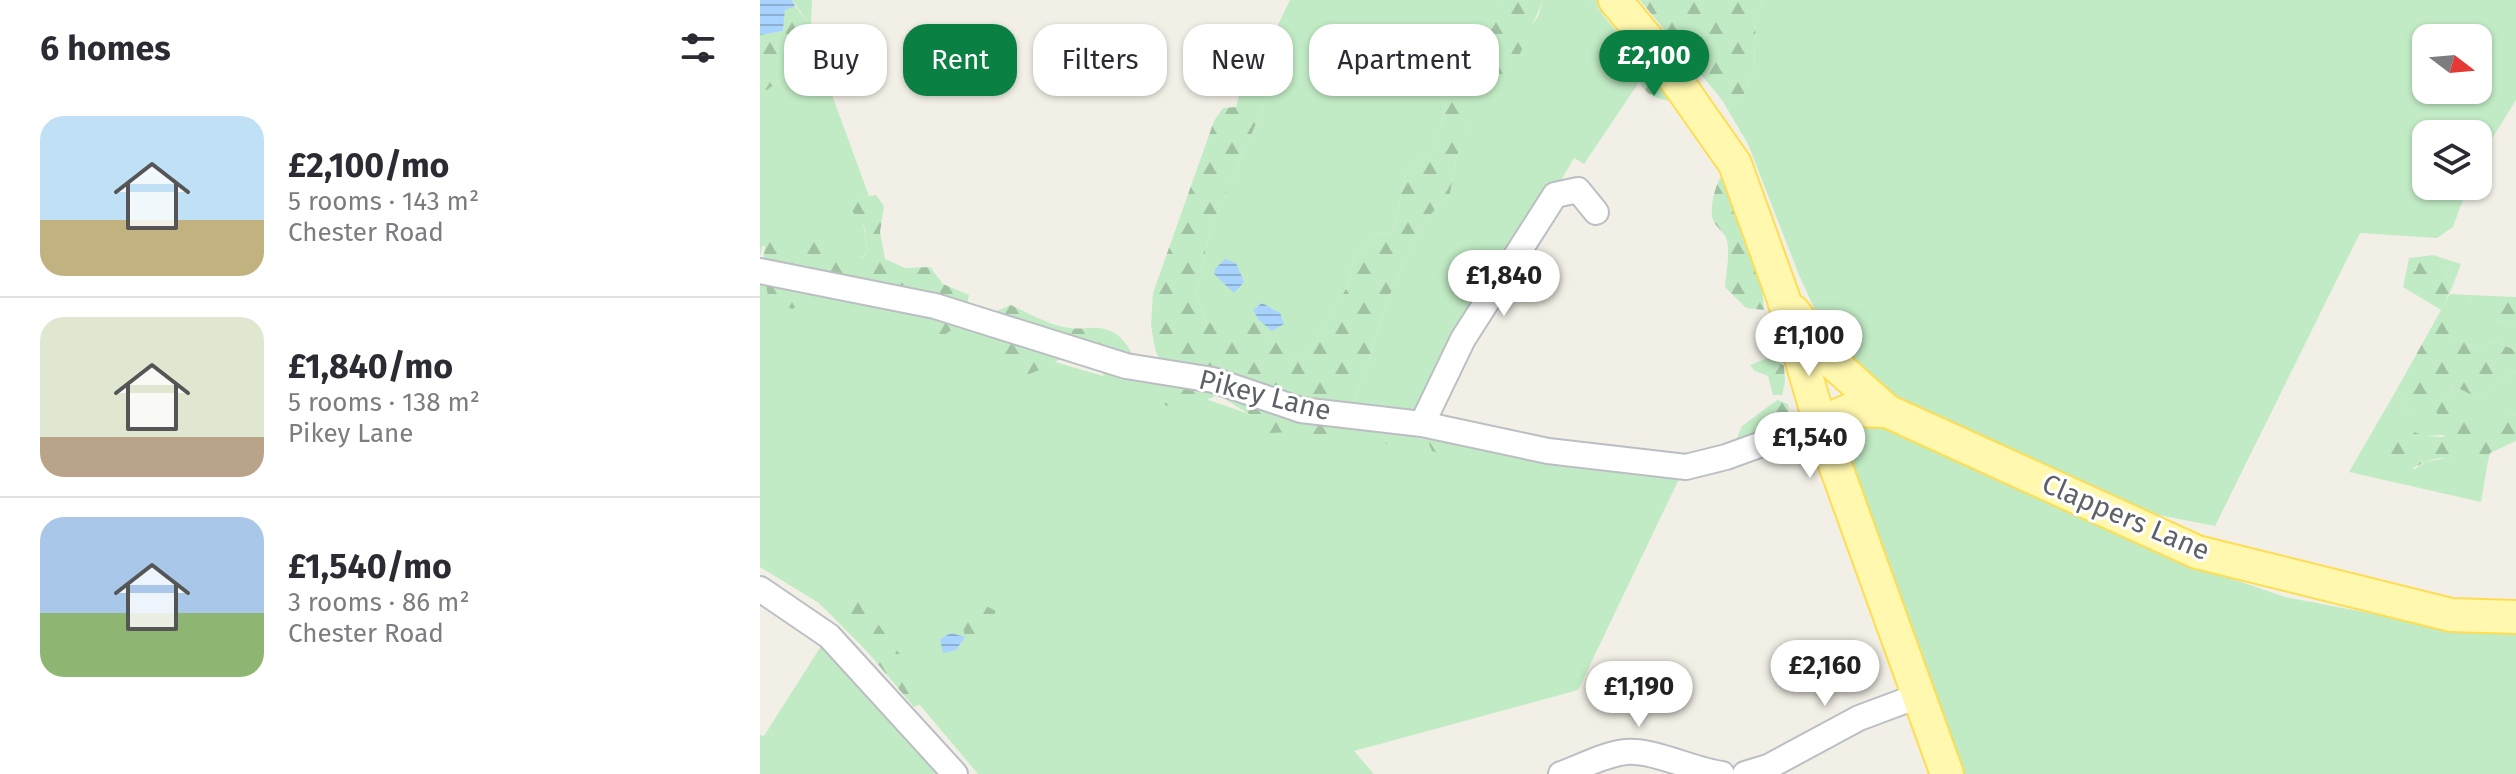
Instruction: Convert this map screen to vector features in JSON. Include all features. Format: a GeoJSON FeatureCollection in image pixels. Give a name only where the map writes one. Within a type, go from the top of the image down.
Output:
{"type":"FeatureCollection","features":[{"type":"Feature","properties":{"kind":"main road"},"geometry":{"type":"LineString","coordinates":[[1615,0],[1648,40],[1735,164],[1783,297],[1820,423],[1947,774]]}},
{"type":"Feature","properties":{"kind":"main road","name":"Clappers Lane"},"geometry":{"type":"LineString","coordinates":[[1783,297],[1832,362],[1887,411],[2197,552],[2451,615],[2516,617]]}},
{"type":"Feature","properties":{"kind":"main road","name":"Clappers Lane"},"geometry":{"type":"LineString","coordinates":[[1820,423],[1850,410],[1887,411]]}},
{"type":"Feature","properties":{"kind":"street"},"geometry":{"type":"LineString","coordinates":[[1422,424],[1463,339],[1555,195],[1578,190],[1596,212]]}},
{"type":"Feature","properties":{"kind":"street","name":"Pikey Lane"},"geometry":{"type":"LineString","coordinates":[[760,271],[935,306],[1126,366],[1213,380],[1301,410],[1422,424],[1548,451],[1686,467],[1726,457],[1820,423]]}},
{"type":"Feature","properties":{"kind":"street"},"geometry":{"type":"LineString","coordinates":[[760,589],[829,636],[955,774]]}},
{"type":"Feature","properties":{"kind":"street"},"geometry":{"type":"LineString","coordinates":[[1745,774],[1768,767],[1859,718],[1918,696]]}},
{"type":"Feature","properties":{"kind":"street"},"geometry":{"type":"LineString","coordinates":[[1561,774],[1623,752],[1641,753],[1722,774]]}},
{"type":"Feature","properties":{"kind":"green space"},"geometry":{"type":"Polygon","coordinates":[[[792,0],[812,0],[810,24],[792,0]]]}},
{"type":"Feature","properties":{"kind":"green space"},"geometry":{"type":"Polygon","coordinates":[[[1290,0],[1502,0],[1489,24],[1309,24],[1309,96],[1449,96],[1436,148],[1405,174],[1393,233],[1376,234],[1370,244],[1355,255],[1347,287],[1304,362],[1275,342],[1254,317],[1207,324],[1196,294],[1210,230],[1268,96],[1293,96],[1293,24],[1278,24],[1290,0]]]}},
{"type":"Feature","properties":{"kind":"green space"},"geometry":{"type":"Polygon","coordinates":[[[1502,0],[1543,0],[1510,77],[1499,94],[1499,24],[1487,24],[1502,0]]]}},
{"type":"Feature","properties":{"kind":"green space"},"geometry":{"type":"Polygon","coordinates":[[[1543,0],[1590,0],[1622,38],[1630,66],[1639,82],[1584,164],[1574,158],[1500,265],[1487,256],[1465,290],[1478,299],[1412,417],[1350,408],[1365,374],[1386,304],[1411,247],[1430,215],[1450,194],[1456,158],[1474,114],[1486,96],[1499,96],[1499,76],[1538,16],[1543,0]]]}},
{"type":"Feature","properties":{"kind":"green space"},"geometry":{"type":"Polygon","coordinates":[[[1590,0],[1605,0],[1677,101],[1663,100],[1645,89],[1634,72],[1620,35],[1590,0]]]}},
{"type":"Feature","properties":{"kind":"green space"},"geometry":{"type":"Polygon","coordinates":[[[1640,0],[1764,0],[1756,17],[1754,71],[1743,97],[1722,100],[1640,0]]]}},
{"type":"Feature","properties":{"kind":"green space"},"geometry":{"type":"Polygon","coordinates":[[[1764,0],[2516,0],[2516,100],[2492,139],[2492,120],[2412,120],[2412,200],[2463,200],[2453,227],[2437,238],[2360,233],[2215,526],[2128,509],[1898,404],[1832,347],[1799,275],[1748,144],[1722,100],[1743,97],[1754,71],[1756,17],[1764,0]]]}},
{"type":"Feature","properties":{"kind":"green space"},"geometry":{"type":"Polygon","coordinates":[[[795,6],[809,24],[784,24],[784,78],[767,90],[760,91],[760,35],[783,31],[785,9],[795,6]]]}},
{"type":"Feature","properties":{"kind":"green space"},"geometry":{"type":"Polygon","coordinates":[[[784,78],[784,96],[832,96],[869,196],[859,198],[868,253],[860,258],[841,251],[762,246],[760,256],[760,91],[767,90],[784,78]]]}},
{"type":"Feature","properties":{"kind":"green space"},"geometry":{"type":"Polygon","coordinates":[[[1238,96],[1268,96],[1210,230],[1196,294],[1207,324],[1227,315],[1254,317],[1275,342],[1304,362],[1347,287],[1355,255],[1370,244],[1376,234],[1393,233],[1405,174],[1436,148],[1448,96],[1498,96],[1488,111],[1474,115],[1456,158],[1450,194],[1430,215],[1411,247],[1386,304],[1365,374],[1343,423],[1332,439],[1313,444],[1290,432],[1253,434],[1249,414],[1218,395],[1208,399],[1207,407],[1197,418],[1153,400],[1161,363],[1151,325],[1153,293],[1214,121],[1223,108],[1236,107],[1238,96]]]}},
{"type":"Feature","properties":{"kind":"green space"},"geometry":{"type":"Polygon","coordinates":[[[1721,177],[1762,282],[1764,310],[1746,308],[1725,287],[1727,241],[1712,216],[1715,191],[1721,177]]]}},
{"type":"Feature","properties":{"kind":"green space"},"geometry":{"type":"Polygon","coordinates":[[[876,195],[884,206],[880,232],[885,259],[905,268],[930,267],[943,284],[969,295],[958,324],[933,340],[905,322],[898,297],[827,284],[820,297],[792,309],[768,296],[764,258],[769,237],[805,238],[861,258],[868,253],[864,225],[851,210],[859,198],[876,195]]]}},
{"type":"Feature","properties":{"kind":"green space"},"geometry":{"type":"Polygon","coordinates":[[[2433,255],[2461,264],[2453,285],[2445,278],[2450,266],[2432,273],[2406,273],[2409,258],[2433,255]]]}},
{"type":"Feature","properties":{"kind":"green space"},"geometry":{"type":"Polygon","coordinates":[[[2419,261],[2430,261],[2428,270],[2432,273],[2436,262],[2450,265],[2445,278],[2453,285],[2444,304],[2456,319],[2452,338],[2480,349],[2491,341],[2516,350],[2516,371],[2478,398],[2454,386],[2445,399],[2461,407],[2459,415],[2439,415],[2429,406],[2408,413],[2397,389],[2441,310],[2403,287],[2406,273],[2416,271],[2419,261]]]}},
{"type":"Feature","properties":{"kind":"green space"},"geometry":{"type":"Polygon","coordinates":[[[760,278],[958,322],[1055,362],[1103,376],[1157,382],[1249,414],[1343,423],[1367,430],[1679,479],[1578,690],[1354,751],[1374,774],[978,774],[920,705],[819,603],[760,567],[760,278]]]}},
{"type":"Feature","properties":{"kind":"green space"},"geometry":{"type":"Polygon","coordinates":[[[2450,294],[2471,295],[2469,303],[2493,320],[2516,323],[2516,350],[2491,341],[2480,349],[2451,338],[2444,304],[2450,294]]]}},
{"type":"Feature","properties":{"kind":"green space"},"geometry":{"type":"Polygon","coordinates":[[[2471,295],[2516,297],[2516,323],[2475,314],[2469,303],[2471,295]]]}},
{"type":"Feature","properties":{"kind":"green space"},"geometry":{"type":"Polygon","coordinates":[[[1011,305],[1055,325],[1103,329],[1117,335],[1130,350],[1137,370],[1133,400],[1113,395],[1104,379],[1102,365],[1078,357],[1063,359],[1032,373],[1016,376],[998,360],[987,315],[1011,305]]]}},
{"type":"Feature","properties":{"kind":"green space"},"geometry":{"type":"Polygon","coordinates":[[[1771,357],[1784,366],[1782,395],[1773,395],[1768,376],[1755,371],[1750,365],[1771,357]]]}},
{"type":"Feature","properties":{"kind":"green space"},"geometry":{"type":"Polygon","coordinates":[[[2516,371],[2516,415],[2509,413],[2493,432],[2425,436],[2413,470],[2426,462],[2446,458],[2462,463],[2482,458],[2488,461],[2481,502],[2349,472],[2397,389],[2408,413],[2445,399],[2455,385],[2478,398],[2516,371]]]}},
{"type":"Feature","properties":{"kind":"green space"},"geometry":{"type":"Polygon","coordinates":[[[1777,400],[1788,404],[1789,413],[1758,437],[1736,440],[1742,426],[1777,400]]]}},
{"type":"Feature","properties":{"kind":"green space"},"geometry":{"type":"Polygon","coordinates":[[[2509,413],[2516,415],[2516,441],[2490,453],[2488,461],[2481,459],[2462,463],[2443,458],[2398,470],[2386,457],[2399,437],[2411,431],[2443,437],[2455,424],[2472,421],[2493,431],[2509,413]]]}},
{"type":"Feature","properties":{"kind":"green space"},"geometry":{"type":"Polygon","coordinates":[[[1887,427],[2189,564],[2285,597],[2454,629],[2516,635],[2516,774],[1960,774],[1848,457],[1852,442],[1865,428],[1887,427]]]}},
{"type":"Feature","properties":{"kind":"green space"},"geometry":{"type":"Polygon","coordinates":[[[1367,430],[1399,431],[1416,437],[1405,453],[1367,430]]]}},
{"type":"Feature","properties":{"kind":"green space"},"geometry":{"type":"Polygon","coordinates":[[[1432,436],[1461,444],[1456,454],[1447,456],[1432,451],[1427,438],[1432,436]]]}},
{"type":"Feature","properties":{"kind":"green space"},"geometry":{"type":"Polygon","coordinates":[[[860,599],[932,699],[914,707],[854,636],[819,603],[860,599]]]}},
{"type":"Feature","properties":{"kind":"green space"},"geometry":{"type":"Polygon","coordinates":[[[974,600],[996,611],[980,644],[965,637],[958,602],[974,600]]]}},
{"type":"Feature","properties":{"kind":"green space"},"geometry":{"type":"Polygon","coordinates":[[[823,643],[944,774],[760,774],[760,735],[764,736],[823,643]]]}},
{"type":"Feature","properties":{"kind":"water"},"geometry":{"type":"Polygon","coordinates":[[[760,0],[792,0],[795,6],[785,10],[783,31],[760,35],[760,0]]]}},
{"type":"Feature","properties":{"kind":"water"},"geometry":{"type":"Polygon","coordinates":[[[1225,259],[1236,263],[1244,282],[1234,293],[1214,274],[1225,259]]]}},
{"type":"Feature","properties":{"kind":"water"},"geometry":{"type":"Polygon","coordinates":[[[1262,303],[1280,313],[1284,324],[1272,331],[1259,320],[1253,310],[1262,303]]]}},
{"type":"Feature","properties":{"kind":"water"},"geometry":{"type":"Polygon","coordinates":[[[951,633],[965,637],[956,650],[943,653],[940,639],[951,633]]]}}]}
